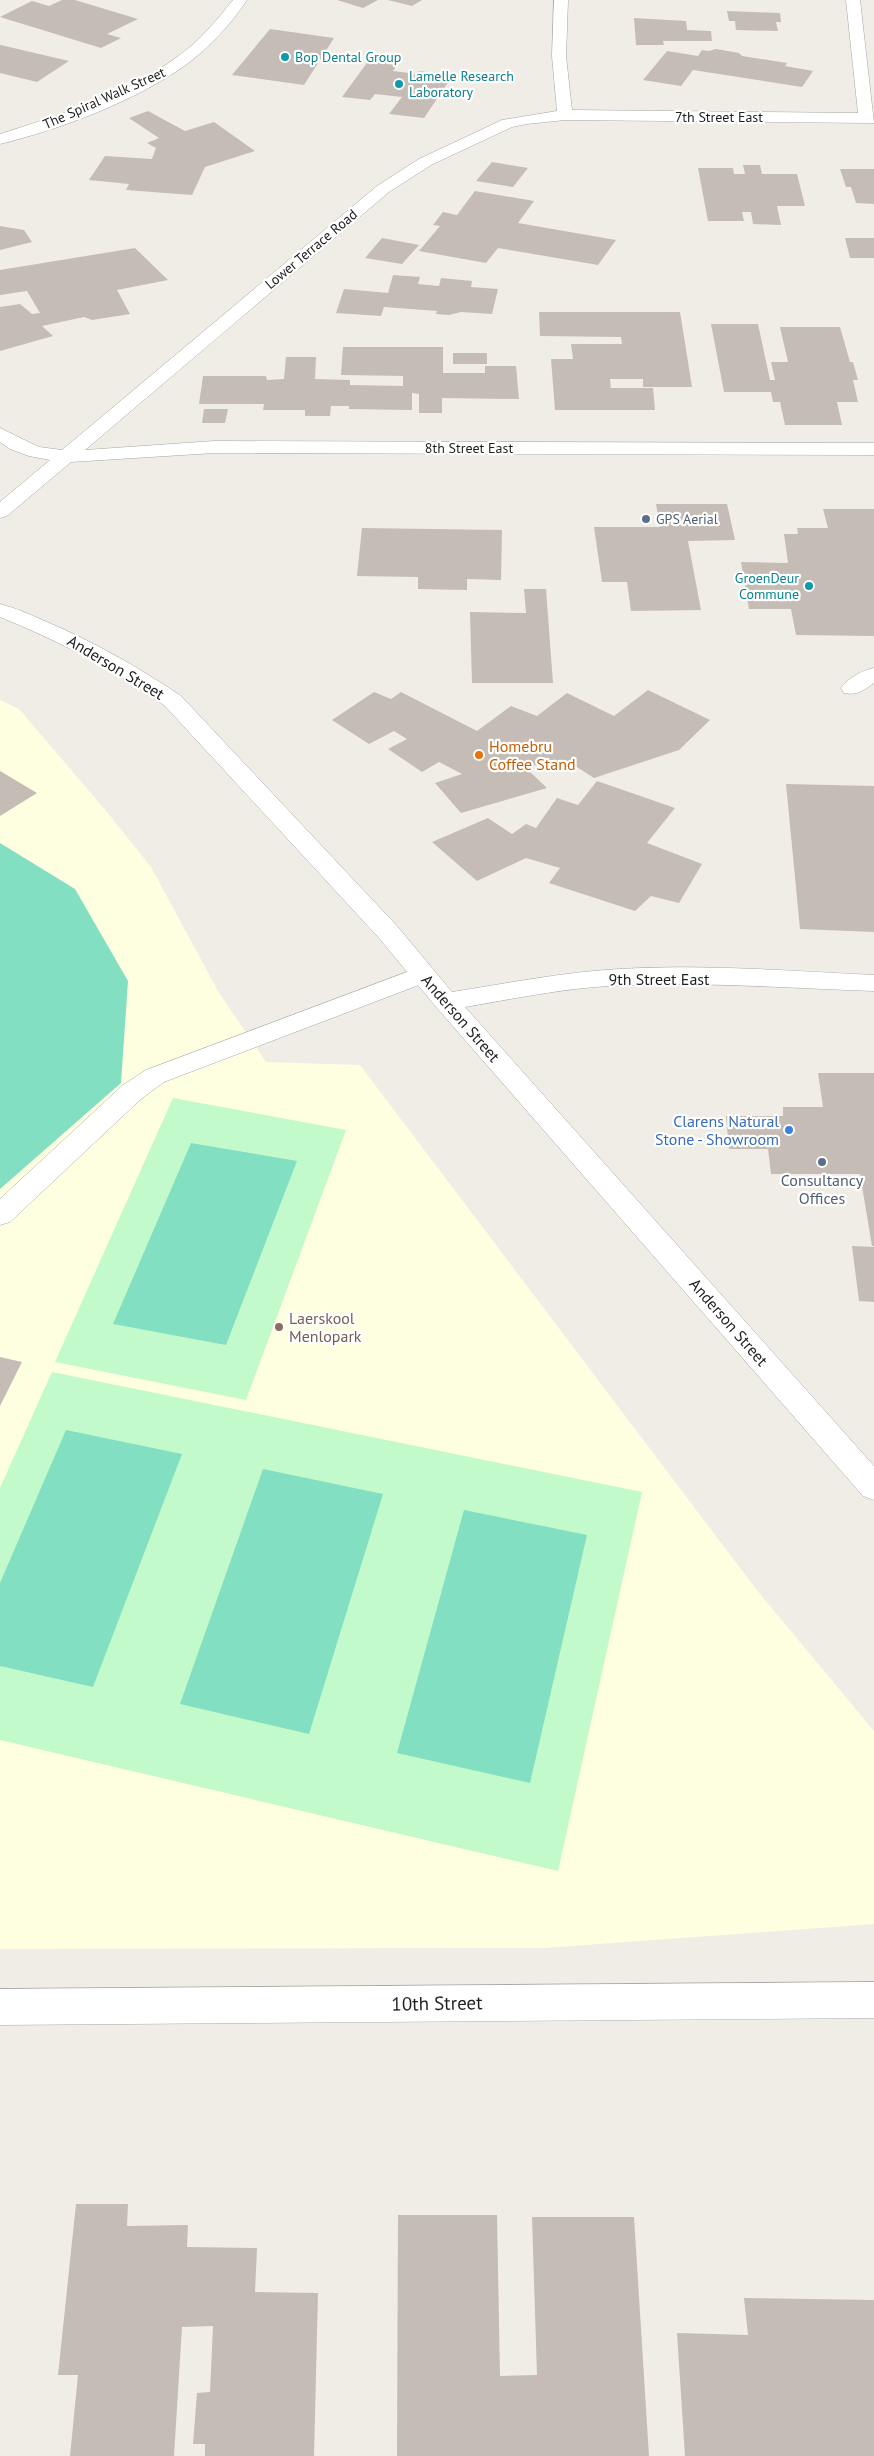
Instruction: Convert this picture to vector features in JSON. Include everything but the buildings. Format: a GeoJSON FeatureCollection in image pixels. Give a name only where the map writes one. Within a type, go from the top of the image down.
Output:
{"type":"FeatureCollection","features":[{"type":"Feature","properties":{"kind":"street","name":"The Spiral Walk Street"},"geometry":{"type":"LineString","coordinates":[[0,139],[39,127],[91,107],[174,67],[198,48],[240,0]]}},
{"type":"Feature","properties":{"kind":"street"},"geometry":{"type":"LineString","coordinates":[[561,0],[559,56],[565,116]]}},
{"type":"Feature","properties":{"kind":"street"},"geometry":{"type":"LineString","coordinates":[[853,0],[870,118]]}},
{"type":"Feature","properties":{"kind":"street","name":"7th Street East"},"geometry":{"type":"LineString","coordinates":[[565,116],[870,118]]}},
{"type":"Feature","properties":{"kind":"street","name":"Lower Terrace Road"},"geometry":{"type":"LineString","coordinates":[[0,512],[383,189],[434,158],[507,124],[528,118],[565,116]]}},
{"type":"Feature","properties":{"kind":"street","name":"8th Street East"},"geometry":{"type":"LineString","coordinates":[[0,434],[24,447],[65,457],[165,448],[874,450]]}},
{"type":"Feature","properties":{"kind":"street","name":"Anderson Street"},"geometry":{"type":"LineString","coordinates":[[0,610],[70,639],[146,681],[173,701],[388,932],[446,1002],[874,1487]]}},
{"type":"Feature","properties":{"kind":"street"},"geometry":{"type":"LineString","coordinates":[[852,688],[874,674]]}},
{"type":"Feature","properties":{"kind":"street"},"geometry":{"type":"LineString","coordinates":[[0,1215],[132,1092],[155,1076],[423,974]]}},
{"type":"Feature","properties":{"kind":"street","name":"9th Street East"},"geometry":{"type":"LineString","coordinates":[[446,1002],[564,982],[609,978],[874,983]]}},
{"type":"Feature","properties":{"kind":"street","name":"10th Street"},"geometry":{"type":"LineString","coordinates":[[0,2007],[874,2000]]}},
{"type":"Feature","properties":{"kind":"shaded area","name":"Laerskool Menlopark"},"geometry":{"type":"Polygon","coordinates":[[[0,700],[19,709],[151,867],[218,991],[266,1062],[360,1065],[756,1589],[874,1731],[874,1924],[544,1948],[0,1949],[0,700]]]}},
{"type":"Feature","properties":{"kind":"green space"},"geometry":{"type":"Polygon","coordinates":[[[0,843],[75,889],[128,981],[121,1083],[0,1189],[0,843]]]}},
{"type":"Feature","properties":{"kind":"green space"},"geometry":{"type":"Polygon","coordinates":[[[173,1098],[346,1130],[246,1400],[55,1362],[173,1098]]]}},
{"type":"Feature","properties":{"kind":"green space"},"geometry":{"type":"Polygon","coordinates":[[[191,1143],[297,1161],[226,1345],[113,1324],[191,1143]]]}},
{"type":"Feature","properties":{"kind":"green space"},"geometry":{"type":"Polygon","coordinates":[[[52,1372],[642,1492],[558,1871],[0,1740],[0,1488],[52,1372]]]}},
{"type":"Feature","properties":{"kind":"green space"},"geometry":{"type":"Polygon","coordinates":[[[66,1430],[182,1454],[93,1687],[0,1666],[0,1583],[66,1430]]]}},
{"type":"Feature","properties":{"kind":"green space"},"geometry":{"type":"Polygon","coordinates":[[[263,1469],[383,1494],[309,1734],[180,1704],[263,1469]]]}},
{"type":"Feature","properties":{"kind":"green space"},"geometry":{"type":"Polygon","coordinates":[[[464,1510],[587,1535],[530,1783],[397,1753],[464,1510]]]}},
{"type":"Feature","properties":{"kind":"place","name":"Bop Dental Group"},"geometry":{"type":"Point","coordinates":[285,57]}},
{"type":"Feature","properties":{"kind":"place","name":"Lamelle Research Laboratory"},"geometry":{"type":"Point","coordinates":[399,84]}},
{"type":"Feature","properties":{"kind":"place","name":"GPS Aerial"},"geometry":{"type":"Point","coordinates":[646,519]}},
{"type":"Feature","properties":{"kind":"place","name":"GroenDeur Commune"},"geometry":{"type":"Point","coordinates":[809,586]}},
{"type":"Feature","properties":{"kind":"place","name":"Homebru Coffee Stand"},"geometry":{"type":"Point","coordinates":[479,755]}},
{"type":"Feature","properties":{"kind":"place","name":"Clarens Natural Stone - Showroom"},"geometry":{"type":"Point","coordinates":[789,1130]}},
{"type":"Feature","properties":{"kind":"place","name":"Consultancy Offices"},"geometry":{"type":"Point","coordinates":[822,1162]}},
{"type":"Feature","properties":{"kind":"place","name":"Laerskool Menlopark"},"geometry":{"type":"Point","coordinates":[279,1327]}}]}
